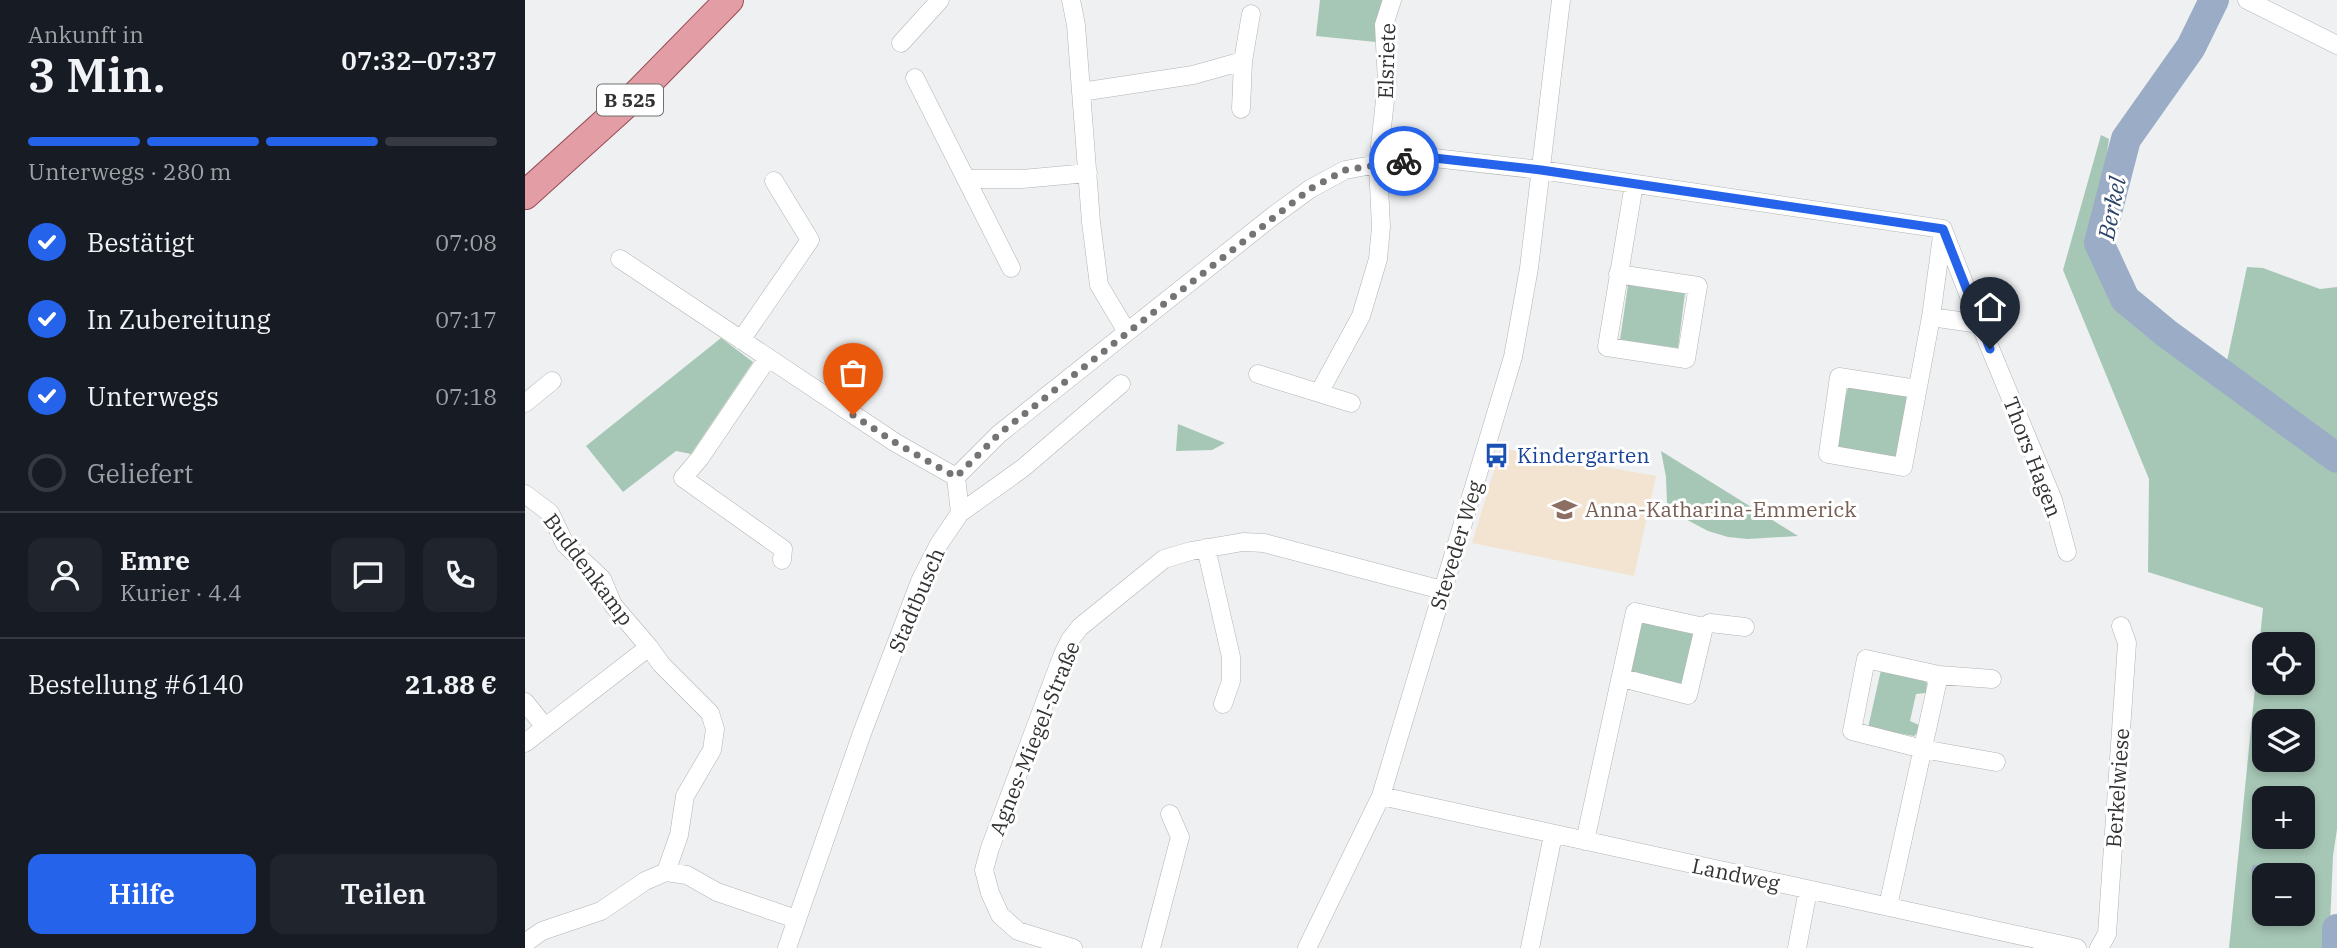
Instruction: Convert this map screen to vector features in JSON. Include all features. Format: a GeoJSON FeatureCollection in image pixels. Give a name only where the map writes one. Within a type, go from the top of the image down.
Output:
{"type":"FeatureCollection","features":[{"type":"Feature","properties":{"kind":"main road","name":"B 525"},"geometry":{"type":"LineString","coordinates":[[525,195],[638,93],[729,0]]}},
{"type":"Feature","properties":{"kind":"street"},"geometry":{"type":"LineString","coordinates":[[901,43],[940,0]]}},
{"type":"Feature","properties":{"kind":"street"},"geometry":{"type":"LineString","coordinates":[[1071,0],[1076,24],[1091,222],[1099,285],[1127,332]]}},
{"type":"Feature","properties":{"kind":"street","name":"Elsriete"},"geometry":{"type":"LineString","coordinates":[[1378,164],[1387,82],[1384,25],[1392,0]]}},
{"type":"Feature","properties":{"kind":"street","name":"Steveder Weg"},"geometry":{"type":"LineString","coordinates":[[1307,948],[1381,796],[1513,357],[1529,268],[1561,0]]}},
{"type":"Feature","properties":{"kind":"street"},"geometry":{"type":"LineString","coordinates":[[2247,0],[2337,45]]}},
{"type":"Feature","properties":{"kind":"street"},"geometry":{"type":"LineString","coordinates":[[1241,109],[1243,61],[1251,14]]}},
{"type":"Feature","properties":{"kind":"street"},"geometry":{"type":"LineString","coordinates":[[1081,92],[1193,75],[1243,61]]}},
{"type":"Feature","properties":{"kind":"street"},"geometry":{"type":"LineString","coordinates":[[915,78],[1011,268]]}},
{"type":"Feature","properties":{"kind":"street"},"geometry":{"type":"LineString","coordinates":[[956,477],[999,434],[1310,189],[1345,170],[1434,158],[1541,170],[1943,229],[1931,317],[1903,467],[1828,454],[1839,377],[1917,389]]}},
{"type":"Feature","properties":{"kind":"street"},"geometry":{"type":"LineString","coordinates":[[1319,393],[1361,316],[1378,258],[1381,227],[1378,164]]}},
{"type":"Feature","properties":{"kind":"street"},"geometry":{"type":"LineString","coordinates":[[967,179],[1022,179],[1088,173]]}},
{"type":"Feature","properties":{"kind":"street"},"geometry":{"type":"LineString","coordinates":[[740,340],[810,240],[774,181]]}},
{"type":"Feature","properties":{"kind":"street"},"geometry":{"type":"LineString","coordinates":[[1618,274],[1698,286],[1686,359],[1607,347],[1618,274],[1634,184]]}},
{"type":"Feature","properties":{"kind":"street","name":"Thors Hagen"},"geometry":{"type":"LineString","coordinates":[[1943,229],[2053,500],[2067,552]]}},
{"type":"Feature","properties":{"kind":"street"},"geometry":{"type":"LineString","coordinates":[[620,259],[896,443],[956,477]]}},
{"type":"Feature","properties":{"kind":"street"},"geometry":{"type":"LineString","coordinates":[[1931,317],[1980,324]]}},
{"type":"Feature","properties":{"kind":"street"},"geometry":{"type":"LineString","coordinates":[[767,359],[700,458],[683,478],[783,549],[782,560]]}},
{"type":"Feature","properties":{"kind":"street"},"geometry":{"type":"LineString","coordinates":[[1258,374],[1351,403]]}},
{"type":"Feature","properties":{"kind":"street"},"geometry":{"type":"LineString","coordinates":[[525,403],[552,381]]}},
{"type":"Feature","properties":{"kind":"street"},"geometry":{"type":"LineString","coordinates":[[956,477],[960,513],[1023,468],[1121,384]]}},
{"type":"Feature","properties":{"kind":"street","name":"Buddenkamp"},"geometry":{"type":"LineString","coordinates":[[525,494],[550,513],[565,544],[602,579],[613,605],[661,664],[710,713],[715,729],[712,750],[685,796],[679,835],[666,872]]}},
{"type":"Feature","properties":{"kind":"street","name":"Stadtbusch"},"geometry":{"type":"LineString","coordinates":[[787,948],[862,733],[921,579],[939,544],[960,513]]}},
{"type":"Feature","properties":{"kind":"street","name":"Agnes-Miegel-Straße"},"geometry":{"type":"LineString","coordinates":[[1073,948],[1018,931],[1000,915],[984,870],[989,848],[1070,640],[1080,628],[1164,559],[1243,542],[1264,543],[1442,590]]}},
{"type":"Feature","properties":{"kind":"street"},"geometry":{"type":"LineString","coordinates":[[1206,548],[1231,657],[1231,681],[1223,704]]}},
{"type":"Feature","properties":{"kind":"street"},"geometry":{"type":"LineString","coordinates":[[1585,841],[1635,612],[1704,627]]}},
{"type":"Feature","properties":{"kind":"street"},"geometry":{"type":"LineString","coordinates":[[1622,678],[1688,695],[1704,627],[1710,623],[1745,627]]}},
{"type":"Feature","properties":{"kind":"street","name":"Berkelwiese"},"geometry":{"type":"LineString","coordinates":[[2099,948],[2107,934],[2120,756],[2127,643],[2120,626]]}},
{"type":"Feature","properties":{"kind":"street"},"geometry":{"type":"LineString","coordinates":[[525,743],[649,647]]}},
{"type":"Feature","properties":{"kind":"street"},"geometry":{"type":"LineString","coordinates":[[1992,679],[1940,675],[1866,659],[1852,731],[1923,749],[1996,762]]}},
{"type":"Feature","properties":{"kind":"street"},"geometry":{"type":"LineString","coordinates":[[1888,906],[1940,675]]}},
{"type":"Feature","properties":{"kind":"street"},"geometry":{"type":"LineString","coordinates":[[525,702],[545,727]]}},
{"type":"Feature","properties":{"kind":"street","name":"Landweg"},"geometry":{"type":"LineString","coordinates":[[1381,796],[2077,948]]}},
{"type":"Feature","properties":{"kind":"street"},"geometry":{"type":"LineString","coordinates":[[1151,948],[1180,837],[1170,814]]}},
{"type":"Feature","properties":{"kind":"street"},"geometry":{"type":"LineString","coordinates":[[1530,948],[1553,835]]}},
{"type":"Feature","properties":{"kind":"street"},"geometry":{"type":"LineString","coordinates":[[525,943],[542,931],[601,911],[629,891],[666,872],[687,875],[717,892],[796,919]]}},
{"type":"Feature","properties":{"kind":"street"},"geometry":{"type":"LineString","coordinates":[[1797,948],[1808,890]]}},
{"type":"Feature","properties":{"kind":"shaded area","name":"Anna-Katharina-Emmerick"},"geometry":{"type":"Polygon","coordinates":[[[1501,448],[1656,476],[1634,576],[1472,543],[1501,448]]]}},
{"type":"Feature","properties":{"kind":"green space"},"geometry":{"type":"Polygon","coordinates":[[[1320,0],[1384,0],[1376,42],[1316,36],[1320,0]]]}},
{"type":"Feature","properties":{"kind":"green space"},"geometry":{"type":"Polygon","coordinates":[[[2101,135],[2109,139],[2094,242],[2123,306],[2329,458],[2337,469],[2337,829],[2333,856],[2329,948],[2229,948],[2252,718],[2252,772],[2315,772],[2315,709],[2253,709],[2254,695],[2315,695],[2315,632],[2261,632],[2263,608],[2148,572],[2149,479],[2063,270],[2101,135]]]}},
{"type":"Feature","properties":{"kind":"green space"},"geometry":{"type":"Polygon","coordinates":[[[2247,267],[2263,268],[2320,289],[2337,287],[2337,442],[2227,361],[2247,267]]]}},
{"type":"Feature","properties":{"kind":"green space"},"geometry":{"type":"Polygon","coordinates":[[[1628,285],[1685,293],[1678,348],[1620,340],[1628,285]]]}},
{"type":"Feature","properties":{"kind":"green space"},"geometry":{"type":"Polygon","coordinates":[[[721,338],[753,362],[691,454],[676,451],[623,492],[586,446],[721,338]]]}},
{"type":"Feature","properties":{"kind":"green space"},"geometry":{"type":"Polygon","coordinates":[[[1848,387],[1910,396],[1898,458],[1833,447],[1848,387]]]}},
{"type":"Feature","properties":{"kind":"green space"},"geometry":{"type":"Polygon","coordinates":[[[1178,424],[1225,443],[1212,450],[1176,451],[1178,424]]]}},
{"type":"Feature","properties":{"kind":"green space"},"geometry":{"type":"Polygon","coordinates":[[[1661,451],[1798,536],[1748,539],[1728,537],[1708,531],[1676,514],[1667,503],[1661,451]]]}},
{"type":"Feature","properties":{"kind":"green space"},"geometry":{"type":"Polygon","coordinates":[[[1642,621],[1694,632],[1682,687],[1630,674],[1642,621]]]}},
{"type":"Feature","properties":{"kind":"green space"},"geometry":{"type":"Polygon","coordinates":[[[1881,670],[1922,679],[1927,683],[1926,693],[1916,694],[1910,721],[1919,725],[1919,731],[1914,736],[1868,728],[1881,670]]]}},
{"type":"Feature","properties":{"kind":"waterway","name":"Berkel"},"geometry":{"type":"LineString","coordinates":[[2214,0],[2191,47],[2126,139],[2099,243],[2125,299],[2166,333],[2337,458]]}},
{"type":"Feature","properties":{"kind":"waterway","name":"Berkel"},"geometry":{"type":"LineString","coordinates":[[2337,929],[2337,947]]}},
{"type":"Feature","properties":{"kind":"way so far"},"geometry":{"type":"LineString","coordinates":[[853,415],[956,477],[999,434],[1310,189],[1345,170],[1404,161]]}},
{"type":"Feature","properties":{"kind":"place","name":"Kindergarten"},"geometry":{"type":"Point","coordinates":[1497,455]}},
{"type":"Feature","properties":{"kind":"place","name":"Anna-Katharina-Emmerick"},"geometry":{"type":"Point","coordinates":[1565,509]}},
{"type":"Feature","properties":{"kind":"route"},"geometry":{"type":"LineString","coordinates":[[1404,161],[1434,158],[1541,170],[1943,229],[1990,349]]}}]}
